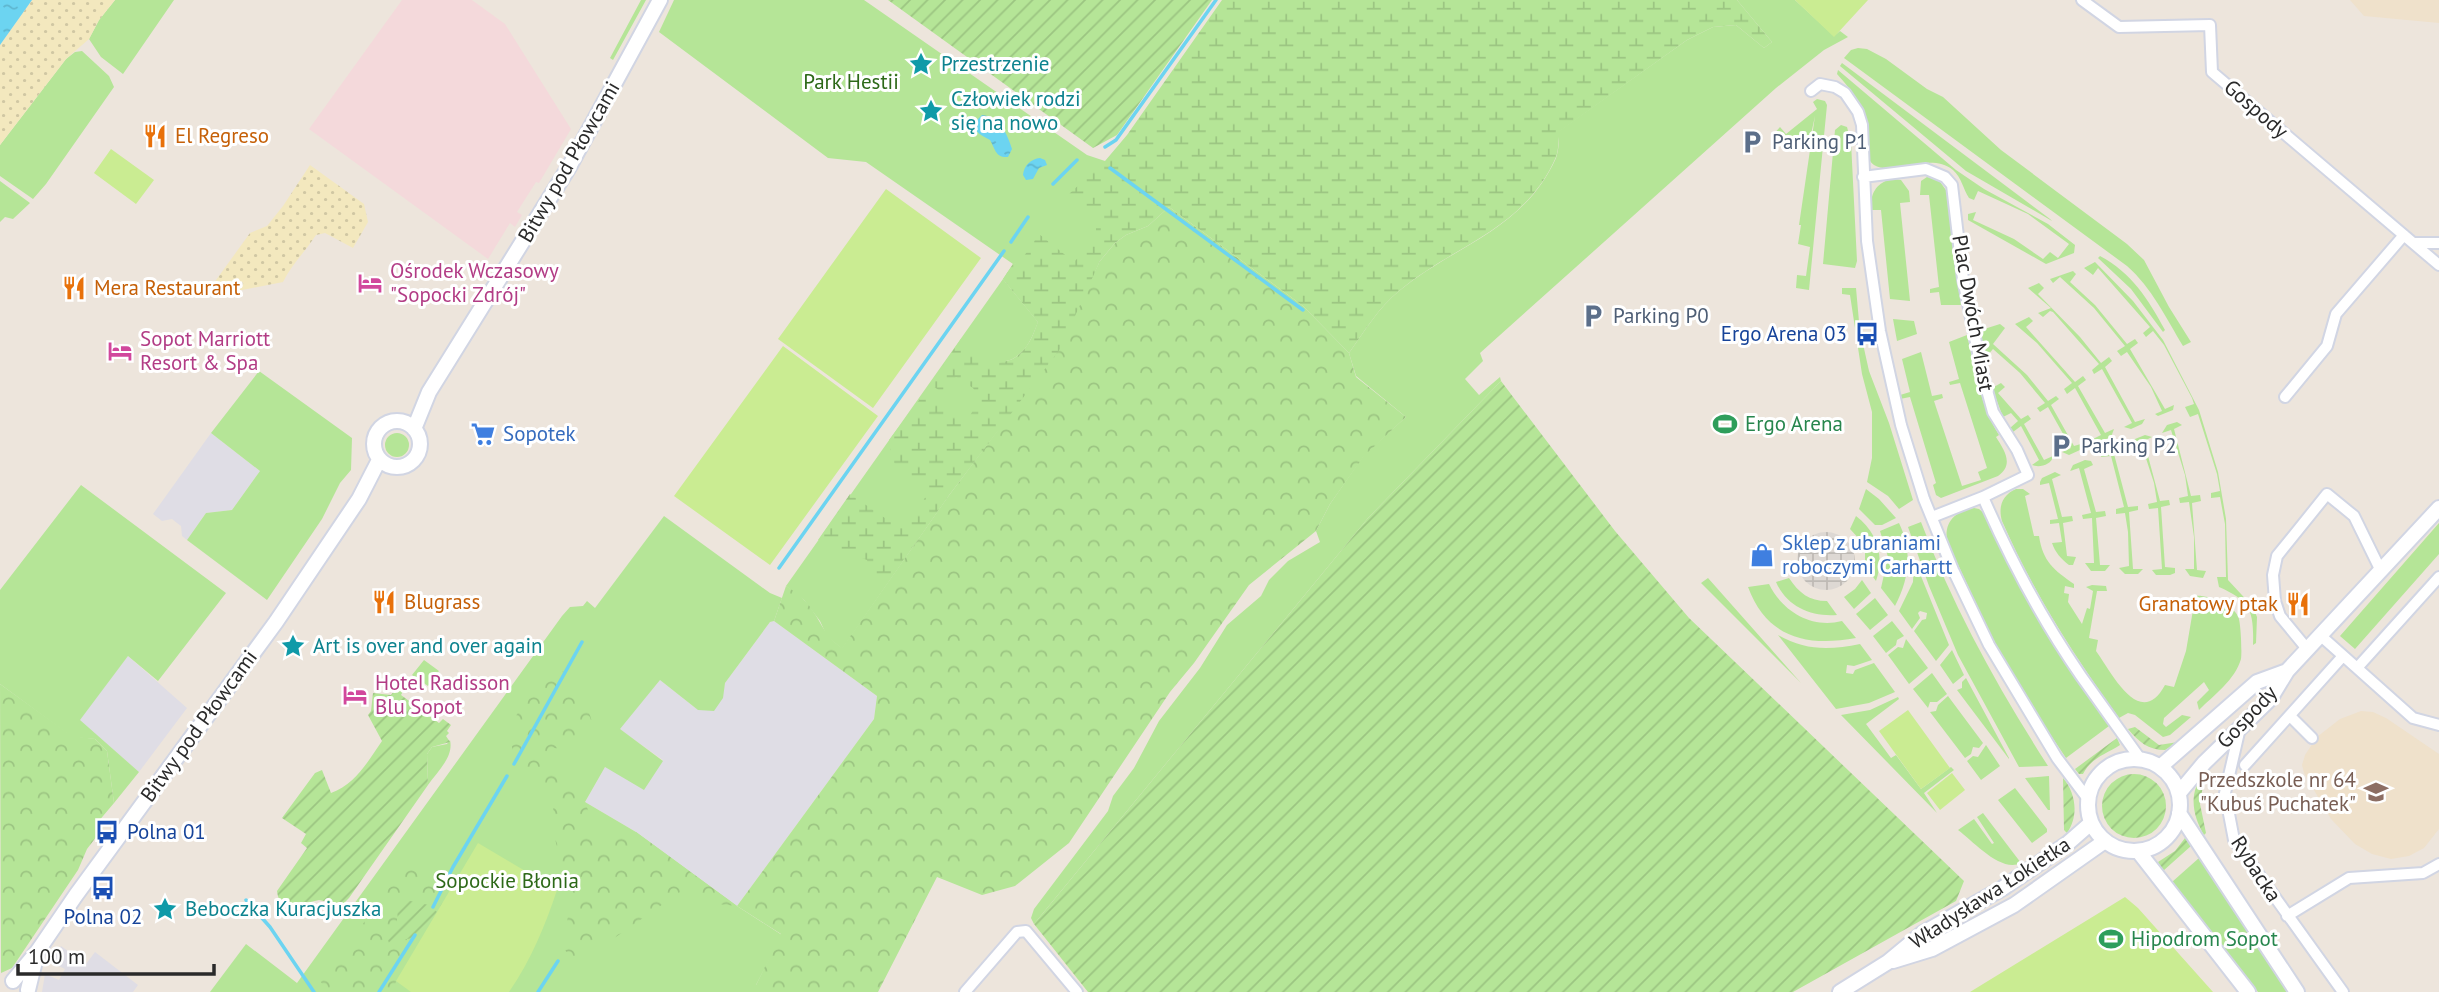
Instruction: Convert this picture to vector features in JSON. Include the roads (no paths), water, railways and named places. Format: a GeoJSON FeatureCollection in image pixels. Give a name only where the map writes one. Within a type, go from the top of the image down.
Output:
{"type":"FeatureCollection","features":[{"type":"Feature","properties":{"kind":"street","name":"Bitwy pod Płowcami"},"geometry":{"type":"LineString","coordinates":[[7,981],[37,952],[276,622],[385,463],[403,466],[417,457],[420,446],[408,425],[569,167],[660,0]]}},
{"type":"Feature","properties":{"kind":"street","name":"Gospody"},"geometry":{"type":"LineString","coordinates":[[2081,0],[2119,27],[2210,24],[2212,72],[2439,265]]}},
{"type":"Feature","properties":{"kind":"street"},"geometry":{"type":"LineString","coordinates":[[1811,91],[1820,84],[1835,87],[1852,101],[1862,125],[1867,241],[1883,344],[1901,425],[1932,517],[1967,601],[1996,656],[2057,758],[2088,799]]}},
{"type":"Feature","properties":{"kind":"street","name":"Plac Dwóch Miast"},"geometry":{"type":"LineString","coordinates":[[1863,177],[1926,169],[1945,177],[1952,185],[1968,306],[1984,382],[1993,412],[2017,450],[2028,475],[1983,497],[1932,517]]}},
{"type":"Feature","properties":{"kind":"street"},"geometry":{"type":"LineString","coordinates":[[2286,397],[2327,346],[2336,314],[2404,235]]}},
{"type":"Feature","properties":{"kind":"street"},"geometry":{"type":"LineString","coordinates":[[2414,243],[2439,243]]}},
{"type":"Feature","properties":{"kind":"street"},"geometry":{"type":"LineString","coordinates":[[385,463],[374,443],[378,430],[387,423],[408,425]]}},
{"type":"Feature","properties":{"kind":"street"},"geometry":{"type":"LineString","coordinates":[[2308,650],[2280,616],[2275,601],[2273,575],[2277,556],[2327,494],[2354,516],[2381,570]]}},
{"type":"Feature","properties":{"kind":"street"},"geometry":{"type":"LineString","coordinates":[[1983,497],[2044,617],[2080,675],[2141,760]]}},
{"type":"Feature","properties":{"kind":"street","name":"Gospody"},"geometry":{"type":"LineString","coordinates":[[2179,793],[2204,763],[2270,699],[2287,671],[2439,508]]}},
{"type":"Feature","properties":{"kind":"street"},"geometry":{"type":"LineString","coordinates":[[2357,668],[2439,577]]}},
{"type":"Feature","properties":{"kind":"street"},"geometry":{"type":"LineString","coordinates":[[2321,636],[2413,718],[2439,725]]}},
{"type":"Feature","properties":{"kind":"street"},"geometry":{"type":"LineString","coordinates":[[2245,765],[2343,656]]}},
{"type":"Feature","properties":{"kind":"street","name":"Gospody"},"geometry":{"type":"LineString","coordinates":[[2160,767],[2257,682],[2287,671]]}},
{"type":"Feature","properties":{"kind":"street"},"geometry":{"type":"LineString","coordinates":[[2290,716],[2312,738]]}},
{"type":"Feature","properties":{"kind":"street","name":"Rybacka"},"geometry":{"type":"LineString","coordinates":[[2240,728],[2225,793],[2230,825],[2241,852],[2343,992]]}},
{"type":"Feature","properties":{"kind":"street"},"geometry":{"type":"LineString","coordinates":[[2141,760],[2160,767],[2168,774],[2179,793],[2179,813],[2169,835],[2150,849],[2138,851],[2115,847],[2105,841],[2091,823],[2088,811],[2092,785],[2101,773],[2120,762],[2141,760]]}},
{"type":"Feature","properties":{"kind":"street"},"geometry":{"type":"LineString","coordinates":[[2179,813],[2297,992]]}},
{"type":"Feature","properties":{"kind":"street","name":"Władysława Łokietka"},"geometry":{"type":"LineString","coordinates":[[1840,992],[1888,962],[1923,933],[2003,888],[2067,844],[2091,823]]}},
{"type":"Feature","properties":{"kind":"street","name":"Władysława Łokietka"},"geometry":{"type":"LineString","coordinates":[[1888,962],[1932,949],[2014,905],[2105,841]]}},
{"type":"Feature","properties":{"kind":"street"},"geometry":{"type":"LineString","coordinates":[[2138,851],[2248,992]]}},
{"type":"Feature","properties":{"kind":"street"},"geometry":{"type":"LineString","coordinates":[[2287,916],[2349,878],[2423,873],[2431,871],[2439,864]]}},
{"type":"Feature","properties":{"kind":"street"},"geometry":{"type":"LineString","coordinates":[[965,992],[1017,932],[1026,931],[1077,992]]}},
{"type":"Feature","properties":{"kind":"street","name":"Bitwy pod Płowcami"},"geometry":{"type":"LineString","coordinates":[[29,991],[37,952]]}},
{"type":"Feature","properties":{"kind":"street"},"geometry":{"type":"LineString","coordinates":[[7,981],[29,991]]}},
{"type":"Feature","properties":{"kind":"water"},"geometry":{"type":"Polygon","coordinates":[[[0,0],[32,0],[0,45],[0,0]]]}},
{"type":"Feature","properties":{"kind":"water"},"geometry":{"type":"Polygon","coordinates":[[[982,115],[993,119],[1005,132],[1012,149],[1008,157],[998,154],[990,140],[977,132],[975,122],[982,115]]]}},
{"type":"Feature","properties":{"kind":"water"},"geometry":{"type":"Polygon","coordinates":[[[1040,158],[1045,160],[1047,165],[1039,168],[1033,179],[1026,180],[1023,175],[1026,165],[1040,158]]]}},
{"type":"Feature","properties":{"kind":"waterway"},"geometry":{"type":"LineString","coordinates":[[1105,147],[1116,140],[1216,0]]}},
{"type":"Feature","properties":{"kind":"waterway"},"geometry":{"type":"LineString","coordinates":[[1053,184],[1077,160]]}},
{"type":"Feature","properties":{"kind":"waterway"},"geometry":{"type":"LineString","coordinates":[[1110,168],[1303,310]]}},
{"type":"Feature","properties":{"kind":"waterway"},"geometry":{"type":"LineString","coordinates":[[1011,242],[1028,217]]}},
{"type":"Feature","properties":{"kind":"waterway"},"geometry":{"type":"LineString","coordinates":[[779,568],[1004,251]]}},
{"type":"Feature","properties":{"kind":"waterway"},"geometry":{"type":"LineString","coordinates":[[514,764],[582,642]]}},
{"type":"Feature","properties":{"kind":"waterway"},"geometry":{"type":"LineString","coordinates":[[433,907],[453,867],[507,776]]}},
{"type":"Feature","properties":{"kind":"waterway"},"geometry":{"type":"LineString","coordinates":[[246,900],[270,927],[314,992]]}},
{"type":"Feature","properties":{"kind":"waterway"},"geometry":{"type":"LineString","coordinates":[[379,992],[415,935]]}},
{"type":"Feature","properties":{"kind":"waterway"},"geometry":{"type":"LineString","coordinates":[[538,992],[558,961]]}},
{"type":"Feature","properties":{"kind":"place","name":"Przestrzenie"},"geometry":{"type":"Point","coordinates":[921,64]}},
{"type":"Feature","properties":{"kind":"place","name":"Człowiek rodzi się na nowo"},"geometry":{"type":"Point","coordinates":[931,111]}},
{"type":"Feature","properties":{"kind":"place","name":"El Regreso"},"geometry":{"type":"Point","coordinates":[155,136]}},
{"type":"Feature","properties":{"kind":"place","name":"Parking P1"},"geometry":{"type":"Point","coordinates":[1752,142]}},
{"type":"Feature","properties":{"kind":"place","name":"Ośrodek Wczasowy \"Sopocki Zdrój\""},"geometry":{"type":"Point","coordinates":[370,283]}},
{"type":"Feature","properties":{"kind":"place","name":"Mera Restaurant"},"geometry":{"type":"Point","coordinates":[74,288]}},
{"type":"Feature","properties":{"kind":"place","name":"Parking P0"},"geometry":{"type":"Point","coordinates":[1593,316]}},
{"type":"Feature","properties":{"kind":"place","name":"Ergo Arena 03"},"geometry":{"type":"Point","coordinates":[1867,334]}},
{"type":"Feature","properties":{"kind":"place","name":"Sopot Marriott Resort & Spa"},"geometry":{"type":"Point","coordinates":[120,351]}},
{"type":"Feature","properties":{"kind":"place","name":"Ergo Arena"},"geometry":{"type":"Point","coordinates":[1725,424]}},
{"type":"Feature","properties":{"kind":"place","name":"Sopotek"},"geometry":{"type":"Point","coordinates":[483,434]}},
{"type":"Feature","properties":{"kind":"place","name":"Parking P2"},"geometry":{"type":"Point","coordinates":[2061,446]}},
{"type":"Feature","properties":{"kind":"place","name":"Sklep z ubraniami roboczymi Carhartt"},"geometry":{"type":"Point","coordinates":[1762,555]}},
{"type":"Feature","properties":{"kind":"place","name":"Blugrass"},"geometry":{"type":"Point","coordinates":[384,602]}},
{"type":"Feature","properties":{"kind":"place","name":"Granatowy ptak"},"geometry":{"type":"Point","coordinates":[2298,604]}},
{"type":"Feature","properties":{"kind":"place","name":"Art is over and over again"},"geometry":{"type":"Point","coordinates":[293,646]}},
{"type":"Feature","properties":{"kind":"place","name":"Hotel Radisson Blu Sopot"},"geometry":{"type":"Point","coordinates":[355,695]}},
{"type":"Feature","properties":{"kind":"place","name":"Przedszkole nr 64 \"Kubuś Puchatek\""},"geometry":{"type":"Point","coordinates":[2376,792]}},
{"type":"Feature","properties":{"kind":"place","name":"Polna 01"},"geometry":{"type":"Point","coordinates":[107,832]}},
{"type":"Feature","properties":{"kind":"place","name":"Polna 02"},"geometry":{"type":"Point","coordinates":[103,888]}},
{"type":"Feature","properties":{"kind":"place","name":"Beboczka Kuracjuszka"},"geometry":{"type":"Point","coordinates":[165,909]}},
{"type":"Feature","properties":{"kind":"place","name":"Hipodrom Sopot"},"geometry":{"type":"Point","coordinates":[2111,939]}},
{"type":"Feature","properties":{"kind":"park label","name":"Park Hestii"},"geometry":{"type":"Point","coordinates":[851,82]}},
{"type":"Feature","properties":{"kind":"park label","name":"Sopockie Błonia"},"geometry":{"type":"Point","coordinates":[507,881]}}]}
